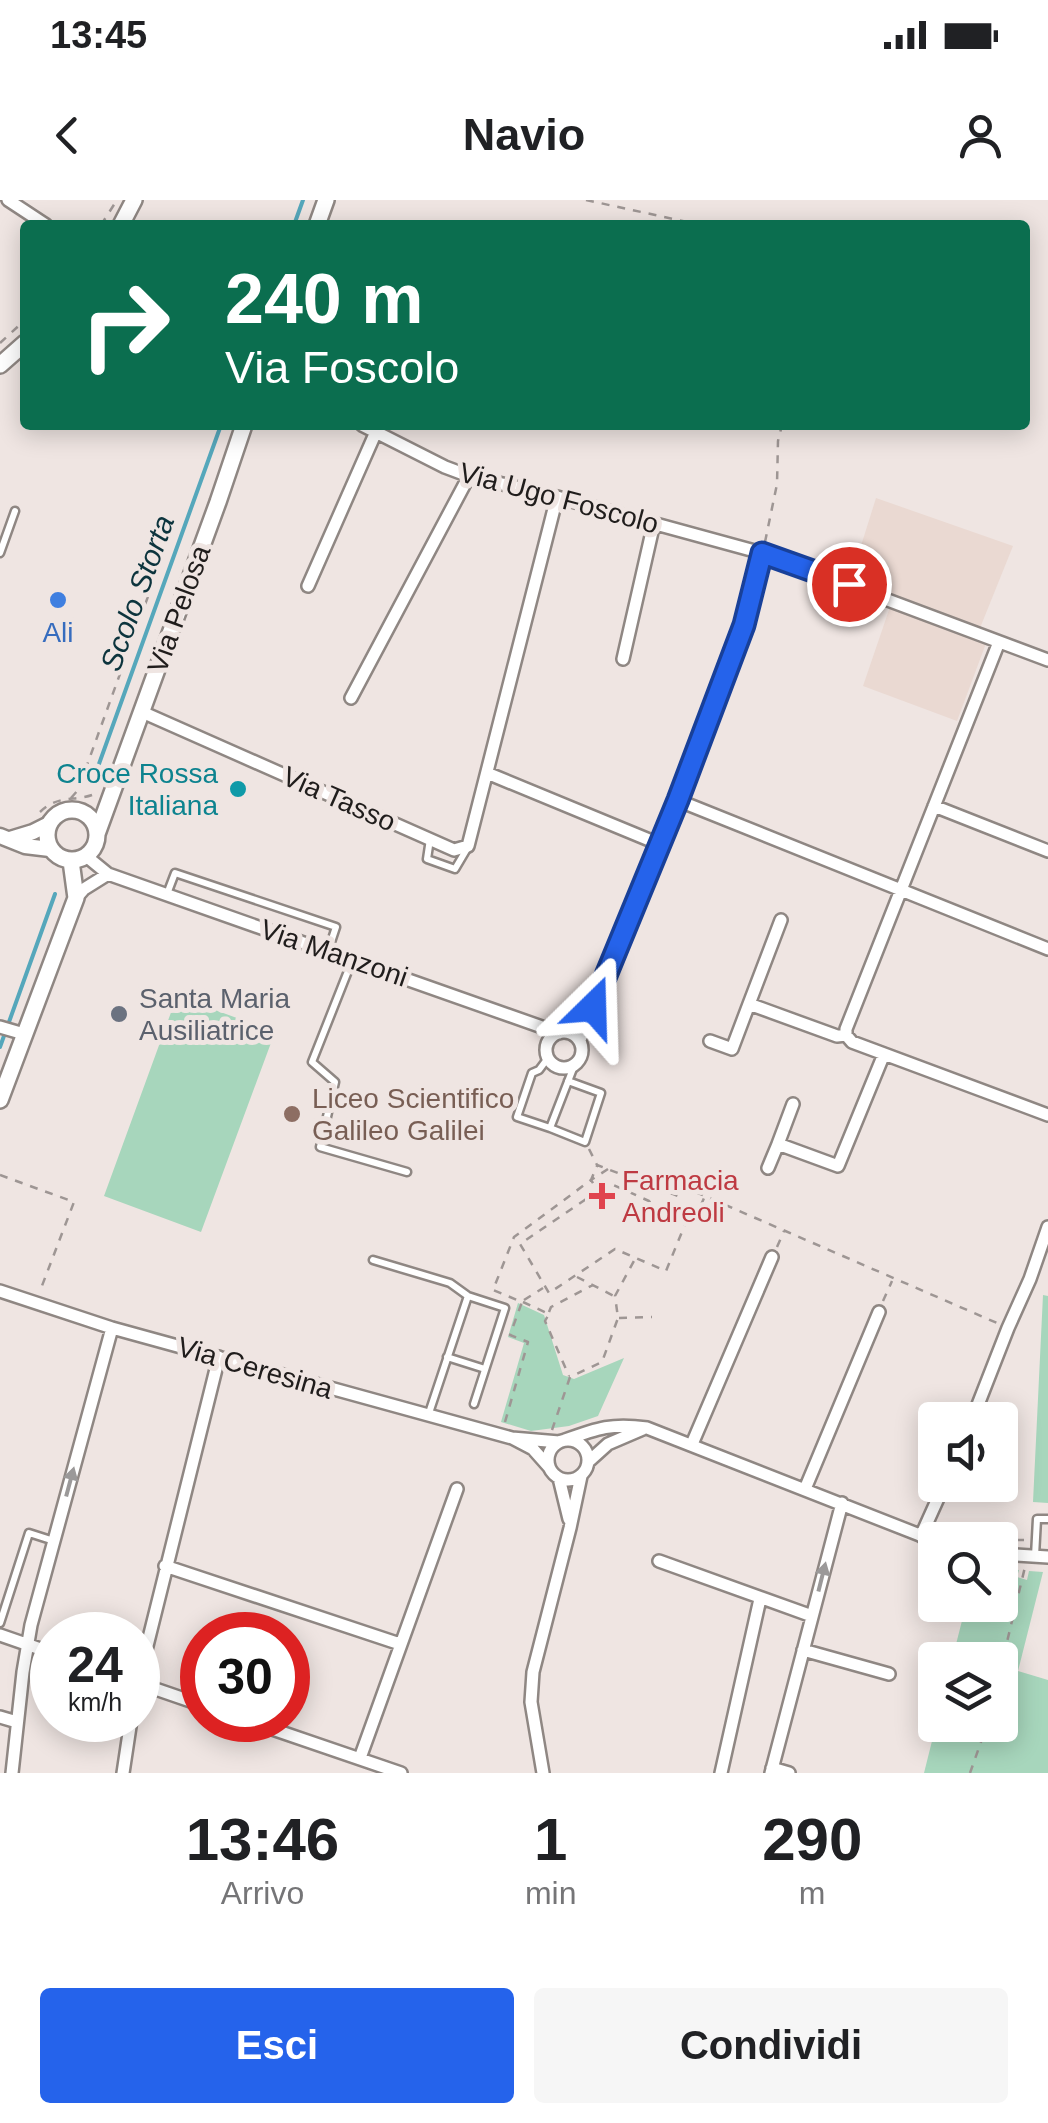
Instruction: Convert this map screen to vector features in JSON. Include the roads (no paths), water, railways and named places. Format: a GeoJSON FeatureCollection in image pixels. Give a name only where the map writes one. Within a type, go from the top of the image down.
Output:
{"type":"FeatureCollection","features":[{"type":"Feature","properties":{"kind":"main road"},"geometry":{"type":"LineString","coordinates":[[0,365],[20,347]]}},
{"type":"Feature","properties":{"kind":"main road","name":"Via Pelosa"},"geometry":{"type":"LineString","coordinates":[[98,834],[242,430]]}},
{"type":"Feature","properties":{"kind":"main road"},"geometry":{"type":"LineString","coordinates":[[79,859],[63,859],[50,849],[41,823],[75,804],[114,792]]}},
{"type":"Feature","properties":{"kind":"main road"},"geometry":{"type":"LineString","coordinates":[[0,1100],[9,1029],[76,898],[79,859],[96,843],[98,834],[92,820],[75,804]]}},
{"type":"Feature","properties":{"kind":"street"},"geometry":{"type":"LineString","coordinates":[[8,200],[38,220]]}},
{"type":"Feature","properties":{"kind":"street"},"geometry":{"type":"LineString","coordinates":[[308,586],[376,430]]}},
{"type":"Feature","properties":{"kind":"street","name":"Via Ugo Foscolo"},"geometry":{"type":"LineString","coordinates":[[380,430],[445,467],[470,476],[762,553],[1048,660]]}},
{"type":"Feature","properties":{"kind":"street"},"geometry":{"type":"LineString","coordinates":[[351,698],[470,476]]}},
{"type":"Feature","properties":{"kind":"street"},"geometry":{"type":"LineString","coordinates":[[468,846],[557,497]]}},
{"type":"Feature","properties":{"kind":"street"},"geometry":{"type":"LineString","coordinates":[[623,659],[654,523]]}},
{"type":"Feature","properties":{"kind":"street"},"geometry":{"type":"LineString","coordinates":[[536,1024],[552,1063],[562,1069],[578,1062],[583,1051],[580,1040],[744,625],[762,553]]}},
{"type":"Feature","properties":{"kind":"street"},"geometry":{"type":"LineString","coordinates":[[999,642],[846,1036],[852,1042],[1048,1115]]}},
{"type":"Feature","properties":{"kind":"street","name":"Via Tasso"},"geometry":{"type":"LineString","coordinates":[[142,712],[454,850],[468,846]]}},
{"type":"Feature","properties":{"kind":"street"},"geometry":{"type":"LineString","coordinates":[[487,773],[659,844]]}},
{"type":"Feature","properties":{"kind":"street"},"geometry":{"type":"LineString","coordinates":[[678,800],[1048,950]]}},
{"type":"Feature","properties":{"kind":"street"},"geometry":{"type":"LineString","coordinates":[[934,806],[1048,851]]}},
{"type":"Feature","properties":{"kind":"street"},"geometry":{"type":"LineString","coordinates":[[5,838],[33,832],[41,823]]}},
{"type":"Feature","properties":{"kind":"street"},"geometry":{"type":"LineString","coordinates":[[5,838],[50,849]]}},
{"type":"Feature","properties":{"kind":"street"},"geometry":{"type":"LineString","coordinates":[[79,859],[108,874]]}},
{"type":"Feature","properties":{"kind":"street"},"geometry":{"type":"LineString","coordinates":[[76,898],[108,874]]}},
{"type":"Feature","properties":{"kind":"street","name":"Via Manzoni"},"geometry":{"type":"LineString","coordinates":[[108,874],[559,1032]]}},
{"type":"Feature","properties":{"kind":"street"},"geometry":{"type":"LineString","coordinates":[[710,1041],[732,1050],[781,920]]}},
{"type":"Feature","properties":{"kind":"street"},"geometry":{"type":"LineString","coordinates":[[749,1004],[846,1036]]}},
{"type":"Feature","properties":{"kind":"street"},"geometry":{"type":"LineString","coordinates":[[547,1054],[550,1039],[559,1032],[580,1040]]}},
{"type":"Feature","properties":{"kind":"street"},"geometry":{"type":"LineString","coordinates":[[778,1144],[838,1166],[884,1054]]}},
{"type":"Feature","properties":{"kind":"street"},"geometry":{"type":"LineString","coordinates":[[768,1168],[792,1104]]}},
{"type":"Feature","properties":{"kind":"street"},"geometry":{"type":"LineString","coordinates":[[979,1402],[1048,1227]]}},
{"type":"Feature","properties":{"kind":"street"},"geometry":{"type":"LineString","coordinates":[[692,1444],[772,1258]]}},
{"type":"Feature","properties":{"kind":"street","name":"Via Ceresina"},"geometry":{"type":"LineString","coordinates":[[0,1291],[112,1328],[507,1437],[558,1441],[603,1426],[647,1428],[918,1535]]}},
{"type":"Feature","properties":{"kind":"street"},"geometry":{"type":"LineString","coordinates":[[805,1488],[879,1312]]}},
{"type":"Feature","properties":{"kind":"street"},"geometry":{"type":"LineString","coordinates":[[12,1773],[28,1644],[112,1328]]}},
{"type":"Feature","properties":{"kind":"street"},"geometry":{"type":"LineString","coordinates":[[154,1612],[219,1357]]}},
{"type":"Feature","properties":{"kind":"street"},"geometry":{"type":"LineString","coordinates":[[544,1773],[533,1723],[533,1672],[581,1476],[588,1462],[608,1444],[647,1428]]}},
{"type":"Feature","properties":{"kind":"street","name":"Via Ceresina"},"geometry":{"type":"LineString","coordinates":[[507,1437],[532,1449],[559,1478]]}},
{"type":"Feature","properties":{"kind":"street"},"geometry":{"type":"LineString","coordinates":[[549,1467],[549,1452],[558,1441],[581,1444],[588,1462]]}},
{"type":"Feature","properties":{"kind":"street"},"geometry":{"type":"LineString","coordinates":[[570,1528],[559,1478],[573,1480],[581,1476]]}},
{"type":"Feature","properties":{"kind":"street"},"geometry":{"type":"LineString","coordinates":[[360,1758],[457,1489]]}},
{"type":"Feature","properties":{"kind":"street"},"geometry":{"type":"LineString","coordinates":[[789,1773],[772,1771],[842,1503]]}},
{"type":"Feature","properties":{"kind":"street"},"geometry":{"type":"LineString","coordinates":[[659,1561],[812,1616]]}},
{"type":"Feature","properties":{"kind":"street"},"geometry":{"type":"LineString","coordinates":[[165,1566],[400,1644]]}},
{"type":"Feature","properties":{"kind":"street"},"geometry":{"type":"LineString","coordinates":[[721,1773],[760,1599]]}},
{"type":"Feature","properties":{"kind":"street"},"geometry":{"type":"LineString","coordinates":[[0,1635],[28,1644]]}},
{"type":"Feature","properties":{"kind":"street"},"geometry":{"type":"LineString","coordinates":[[803,1650],[890,1674]]}},
{"type":"Feature","properties":{"kind":"street"},"geometry":{"type":"LineString","coordinates":[[0,1717],[17,1722]]}},
{"type":"Feature","properties":{"kind":"street"},"geometry":{"type":"LineString","coordinates":[[310,1741],[401,1773]]}},
{"type":"Feature","properties":{"kind":"street"},"geometry":{"type":"LineString","coordinates":[[122,1773],[127,1742]]}},
{"type":"Feature","properties":{"kind":"street"},"geometry":{"type":"LineString","coordinates":[[540,1748],[552,1773]]}},
{"type":"Feature","properties":{"kind":"lane"},"geometry":{"type":"LineString","coordinates":[[0,553],[14,511]]}},
{"type":"Feature","properties":{"kind":"lane"},"geometry":{"type":"LineString","coordinates":[[430,840],[426,859],[455,869],[468,846]]}},
{"type":"Feature","properties":{"kind":"lane"},"geometry":{"type":"LineString","coordinates":[[166,894],[175,873],[336,927],[328,951]]}},
{"type":"Feature","properties":{"kind":"lane"},"geometry":{"type":"LineString","coordinates":[[353,960],[312,1062],[335,1082],[320,1147],[408,1172]]}},
{"type":"Feature","properties":{"kind":"lane"},"geometry":{"type":"LineString","coordinates":[[547,1054],[540,1070],[532,1073],[517,1117],[585,1142],[601,1092],[568,1081]]}},
{"type":"Feature","properties":{"kind":"lane"},"geometry":{"type":"LineString","coordinates":[[550,1128],[574,1066]]}},
{"type":"Feature","properties":{"kind":"lane"},"geometry":{"type":"LineString","coordinates":[[373,1260],[450,1282],[468,1296],[505,1308],[474,1404]]}},
{"type":"Feature","properties":{"kind":"lane"},"geometry":{"type":"LineString","coordinates":[[428,1416],[468,1296]]}},
{"type":"Feature","properties":{"kind":"lane"},"geometry":{"type":"LineString","coordinates":[[448,1357],[486,1368]]}},
{"type":"Feature","properties":{"kind":"lane"},"geometry":{"type":"LineString","coordinates":[[1037,1556],[1037,1519],[1048,1520]]}},
{"type":"Feature","properties":{"kind":"lane"},"geometry":{"type":"LineString","coordinates":[[0,1624],[29,1534],[54,1541]]}},
{"type":"Feature","properties":{"kind":"waterway","name":"Scolo Storta"},"geometry":{"type":"LineString","coordinates":[[296,220],[303,200]]}},
{"type":"Feature","properties":{"kind":"waterway","name":"Scolo Storta"},"geometry":{"type":"LineString","coordinates":[[95,775],[219,430]]}},
{"type":"Feature","properties":{"kind":"waterway","name":"Scolo Storta"},"geometry":{"type":"LineString","coordinates":[[0,1047],[55,894]]}},
{"type":"Feature","properties":{"kind":"place","name":"Ali"},"geometry":{"type":"Point","coordinates":[58,600]}},
{"type":"Feature","properties":{"kind":"place","name":"Croce Rossa Italiana"},"geometry":{"type":"Point","coordinates":[238,789]}},
{"type":"Feature","properties":{"kind":"place","name":"Santa Maria Ausiliatrice"},"geometry":{"type":"Point","coordinates":[119,1014]}},
{"type":"Feature","properties":{"kind":"place","name":"Liceo Scientifico Galileo Galilei"},"geometry":{"type":"Point","coordinates":[292,1114]}},
{"type":"Feature","properties":{"kind":"place","name":"Farmacia Andreoli"},"geometry":{"type":"Point","coordinates":[602,1196]}}]}
